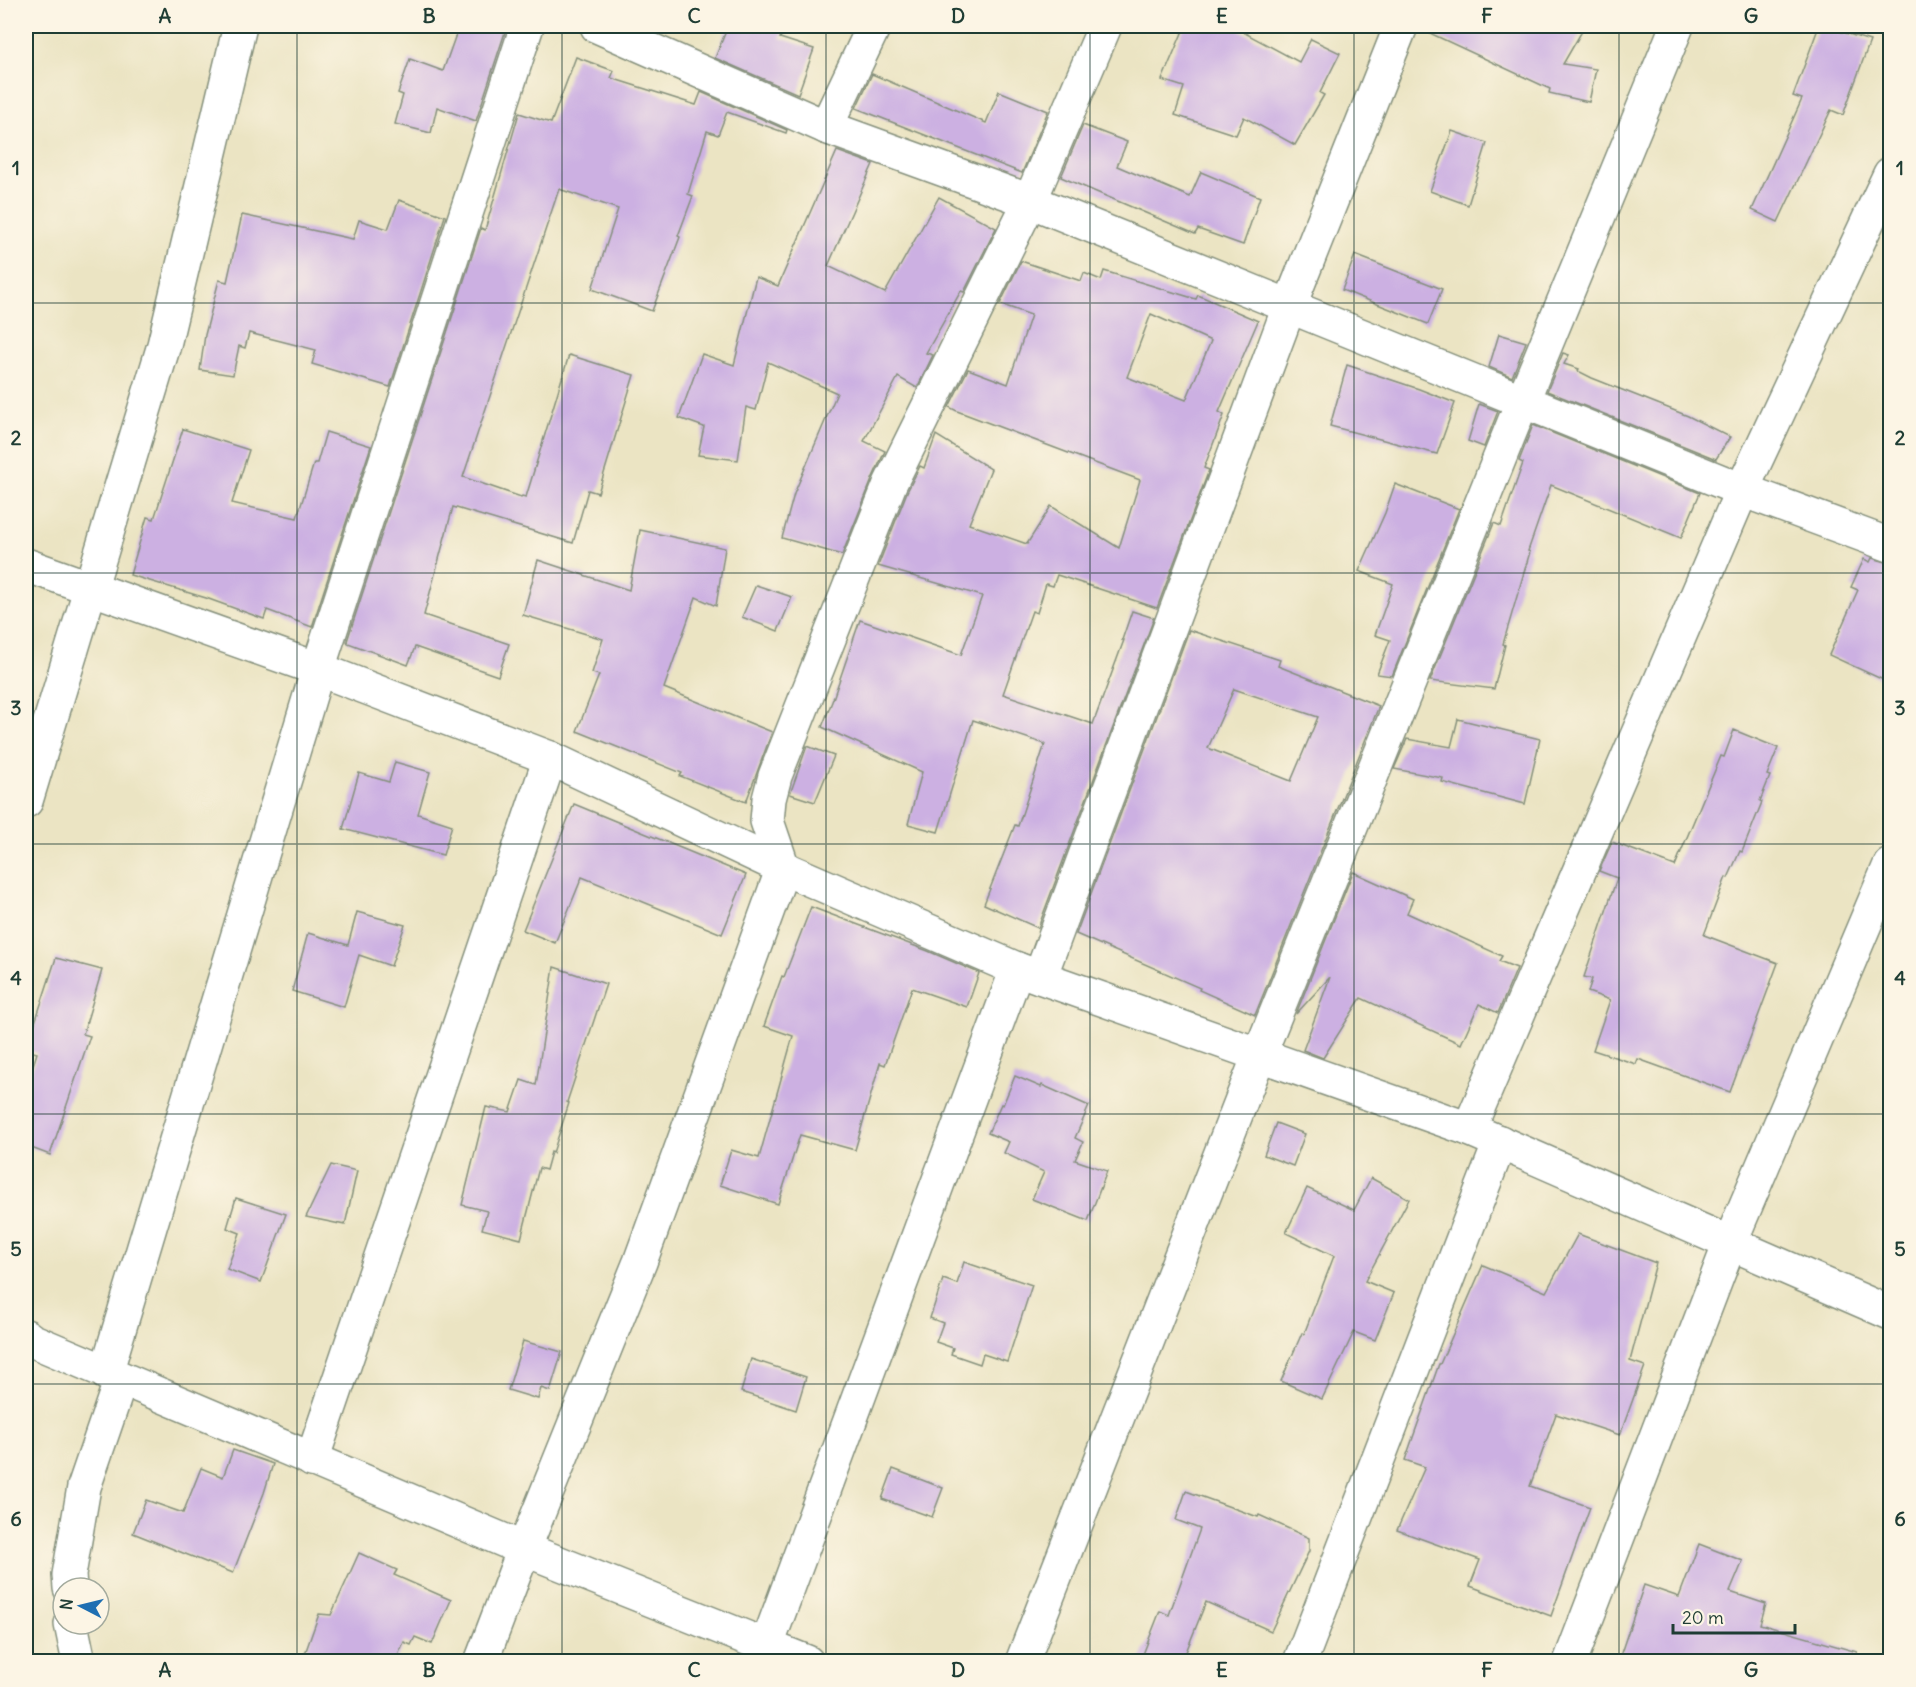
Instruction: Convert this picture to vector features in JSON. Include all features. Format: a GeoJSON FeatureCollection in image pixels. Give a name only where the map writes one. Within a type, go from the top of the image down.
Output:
{"type":"FeatureCollection","features":[{"type":"Feature","properties":{"kind":"street"},"geometry":{"type":"LineString","coordinates":[[26,801],[164,345],[240,26]]}},
{"type":"Feature","properties":{"kind":"street"},"geometry":{"type":"LineString","coordinates":[[69,1576],[84,1487],[114,1376],[318,669],[527,26]]}},
{"type":"Feature","properties":{"kind":"street"},"geometry":{"type":"LineString","coordinates":[[597,26],[826,127],[1030,201],[1742,490],[1890,545]]}},
{"type":"Feature","properties":{"kind":"street"},"geometry":{"type":"LineString","coordinates":[[826,127],[874,26]]}},
{"type":"Feature","properties":{"kind":"street"},"geometry":{"type":"LineString","coordinates":[[481,1662],[640,1262],[783,868],[767,821],[769,799],[775,776],[890,484],[1030,201],[1105,26]]}},
{"type":"Feature","properties":{"kind":"street"},"geometry":{"type":"LineString","coordinates":[[767,1645],[1028,973],[1401,26]]}},
{"type":"Feature","properties":{"kind":"street"},"geometry":{"type":"LineString","coordinates":[[1022,1662],[1260,1053],[1523,400],[1677,26]]}},
{"type":"Feature","properties":{"kind":"street"},"geometry":{"type":"LineString","coordinates":[[1469,1129],[1742,490],[1890,174]]}},
{"type":"Feature","properties":{"kind":"street"},"geometry":{"type":"LineString","coordinates":[[26,565],[318,669],[550,758],[783,868],[1028,973],[1260,1053],[1469,1129],[1890,1313]]}},
{"type":"Feature","properties":{"kind":"street"},"geometry":{"type":"LineString","coordinates":[[312,1460],[550,758]]}},
{"type":"Feature","properties":{"kind":"street"},"geometry":{"type":"LineString","coordinates":[[1570,1662],[1730,1243],[1890,865]]}},
{"type":"Feature","properties":{"kind":"street"},"geometry":{"type":"LineString","coordinates":[[1300,1662],[1500,1142]]}},
{"type":"Feature","properties":{"kind":"street"},"geometry":{"type":"LineString","coordinates":[[26,1336],[114,1376],[524,1549],[807,1662]]}},
{"type":"Feature","properties":{"kind":"street"},"geometry":{"type":"LineString","coordinates":[[74,1636],[79,1662]]}},
{"type":"Feature","properties":{"kind":"building"},"geometry":{"type":"Polygon","coordinates":[[[459,26],[507,26],[476,121],[437,107],[431,133],[395,124],[403,95],[398,93],[410,59],[443,71],[459,26]]]}},
{"type":"Feature","properties":{"kind":"building"},"geometry":{"type":"Polygon","coordinates":[[[728,26],[786,26],[780,38],[814,49],[798,94],[715,58],[728,26]]]}},
{"type":"Feature","properties":{"kind":"building"},"geometry":{"type":"Polygon","coordinates":[[[1185,26],[1232,26],[1299,62],[1311,39],[1340,53],[1320,93],[1324,95],[1295,145],[1244,117],[1236,135],[1175,115],[1184,87],[1162,80],[1185,26]]]}},
{"type":"Feature","properties":{"kind":"building"},"geometry":{"type":"Polygon","coordinates":[[[1419,26],[1585,26],[1563,64],[1596,69],[1589,102],[1549,93],[1550,89],[1419,28],[1419,26]]]}},
{"type":"Feature","properties":{"kind":"building"},"geometry":{"type":"Polygon","coordinates":[[[1819,26],[1870,41],[1843,115],[1831,110],[1778,222],[1752,210],[1802,99],[1793,96],[1819,26]]]}},
{"type":"Feature","properties":{"kind":"building"},"geometry":{"type":"Polygon","coordinates":[[[576,57],[614,71],[611,78],[696,105],[701,92],[787,130],[786,133],[727,112],[718,135],[707,131],[688,194],[693,196],[652,311],[592,289],[618,209],[559,189],[463,477],[526,497],[569,355],[634,375],[598,493],[588,490],[573,543],[453,507],[424,615],[509,644],[498,676],[415,647],[408,665],[347,641],[481,228],[485,230],[519,113],[551,123],[576,57]]]}},
{"type":"Feature","properties":{"kind":"building"},"geometry":{"type":"Polygon","coordinates":[[[872,74],[986,123],[999,91],[1048,111],[1022,173],[856,108],[872,74]]]}},
{"type":"Feature","properties":{"kind":"building"},"geometry":{"type":"Polygon","coordinates":[[[1083,125],[1127,142],[1117,166],[1190,197],[1201,172],[1260,197],[1243,245],[1198,229],[1195,234],[1061,177],[1083,125]]]}},
{"type":"Feature","properties":{"kind":"building"},"geometry":{"type":"Polygon","coordinates":[[[1452,131],[1487,143],[1468,205],[1430,191],[1452,131]]]}},
{"type":"Feature","properties":{"kind":"building"},"geometry":{"type":"Polygon","coordinates":[[[837,151],[873,164],[828,266],[885,293],[939,197],[996,228],[964,292],[961,291],[926,353],[933,355],[917,388],[898,377],[864,441],[885,451],[842,555],[782,538],[794,494],[837,393],[768,362],[756,410],[746,407],[738,460],[698,455],[704,427],[679,418],[702,354],[734,365],[756,277],[778,286],[837,151]]]}},
{"type":"Feature","properties":{"kind":"building"},"geometry":{"type":"Polygon","coordinates":[[[399,200],[445,216],[390,387],[312,364],[316,350],[249,333],[245,348],[239,346],[233,375],[200,370],[205,335],[219,280],[227,282],[242,215],[353,239],[359,220],[388,229],[399,200]]]}},
{"type":"Feature","properties":{"kind":"building"},"geometry":{"type":"Polygon","coordinates":[[[1355,255],[1442,289],[1428,324],[1342,290],[1355,255]]]}},
{"type":"Feature","properties":{"kind":"building"},"geometry":{"type":"Polygon","coordinates":[[[1021,261],[1081,281],[1084,273],[1101,280],[1104,271],[1196,299],[1198,295],[1258,321],[1219,412],[1224,415],[1204,468],[1209,470],[1157,608],[1057,575],[1053,586],[1046,584],[1037,613],[1032,611],[1003,694],[1093,724],[1124,640],[1122,640],[1132,611],[1154,618],[1038,928],[984,904],[1015,825],[1018,826],[1045,744],[973,720],[938,832],[908,824],[922,772],[822,727],[860,620],[961,655],[982,596],[878,566],[907,492],[920,466],[924,468],[936,435],[991,469],[969,524],[1027,544],[1051,506],[1119,548],[1140,480],[949,407],[968,369],[1008,384],[1031,315],[1000,304],[1021,261]],[[1151,314],[1127,377],[1186,400],[1211,341],[1151,314]]]}},
{"type":"Feature","properties":{"kind":"building"},"geometry":{"type":"Polygon","coordinates":[[[1499,334],[1526,342],[1512,377],[1489,367],[1499,334]]]}},
{"type":"Feature","properties":{"kind":"building"},"geometry":{"type":"Polygon","coordinates":[[[1563,353],[1569,355],[1564,364],[1579,369],[1578,371],[1592,378],[1688,416],[1730,437],[1716,459],[1547,391],[1563,353]]]}},
{"type":"Feature","properties":{"kind":"building"},"geometry":{"type":"Polygon","coordinates":[[[1347,365],[1455,403],[1437,454],[1330,426],[1347,365]]]}},
{"type":"Feature","properties":{"kind":"building"},"geometry":{"type":"Polygon","coordinates":[[[1479,404],[1498,411],[1484,447],[1468,441],[1479,404]]]}},
{"type":"Feature","properties":{"kind":"building"},"geometry":{"type":"Polygon","coordinates":[[[1533,425],[1700,493],[1681,538],[1551,485],[1528,551],[1530,552],[1503,644],[1505,645],[1494,689],[1430,681],[1494,523],[1501,526],[1523,463],[1519,461],[1533,425]]]}},
{"type":"Feature","properties":{"kind":"building"},"geometry":{"type":"Polygon","coordinates":[[[183,429],[249,450],[232,503],[297,518],[326,432],[371,446],[312,627],[267,610],[264,619],[206,598],[130,575],[147,517],[154,519],[183,429]]]}},
{"type":"Feature","properties":{"kind":"building"},"geometry":{"type":"Polygon","coordinates":[[[1395,484],[1459,509],[1392,676],[1377,674],[1390,640],[1375,635],[1393,584],[1359,571],[1385,513],[1395,484]]]}},
{"type":"Feature","properties":{"kind":"building"},"geometry":{"type":"Polygon","coordinates":[[[640,530],[725,548],[716,606],[696,597],[664,688],[772,732],[746,802],[680,776],[682,773],[577,731],[599,675],[592,673],[603,639],[523,615],[538,560],[629,590],[640,530]]]}},
{"type":"Feature","properties":{"kind":"building"},"geometry":{"type":"Polygon","coordinates":[[[1872,558],[1890,563],[1890,683],[1829,655],[1858,590],[1851,587],[1864,559],[1870,562],[1872,558]]]}},
{"type":"Feature","properties":{"kind":"building"},"geometry":{"type":"Polygon","coordinates":[[[756,585],[792,597],[778,631],[742,617],[756,585]]]}},
{"type":"Feature","properties":{"kind":"building"},"geometry":{"type":"Polygon","coordinates":[[[1189,630],[1280,660],[1278,666],[1379,706],[1255,1015],[1199,990],[1200,988],[1076,934],[1189,630]],[[1234,689],[1208,748],[1291,781],[1318,717],[1234,689]]]}},
{"type":"Feature","properties":{"kind":"building"},"geometry":{"type":"Polygon","coordinates":[[[1458,719],[1540,739],[1525,804],[1442,782],[1443,778],[1394,769],[1407,739],[1451,747],[1458,719]]]}},
{"type":"Feature","properties":{"kind":"building"},"geometry":{"type":"Polygon","coordinates":[[[1734,730],[1778,748],[1767,775],[1770,776],[1760,801],[1762,802],[1742,852],[1740,851],[1728,878],[1726,877],[1704,935],[1778,963],[1730,1092],[1638,1059],[1636,1064],[1593,1050],[1610,1000],[1588,992],[1592,979],[1584,977],[1617,878],[1599,871],[1612,842],[1675,866],[1734,730]]]}},
{"type":"Feature","properties":{"kind":"building"},"geometry":{"type":"Polygon","coordinates":[[[807,746],[834,756],[815,802],[790,794],[807,746]]]}},
{"type":"Feature","properties":{"kind":"building"},"geometry":{"type":"Polygon","coordinates":[[[395,762],[430,772],[418,814],[452,825],[443,855],[343,829],[359,773],[389,782],[395,762]]]}},
{"type":"Feature","properties":{"kind":"building"},"geometry":{"type":"Polygon","coordinates":[[[574,804],[746,875],[722,934],[582,877],[555,943],[523,930],[574,804]]]}},
{"type":"Feature","properties":{"kind":"building"},"geometry":{"type":"Polygon","coordinates":[[[1353,872],[1413,899],[1407,913],[1502,956],[1499,961],[1517,968],[1498,1013],[1479,1004],[1461,1044],[1361,998],[1323,1058],[1303,1050],[1330,977],[1296,1014],[1353,872]]]}},
{"type":"Feature","properties":{"kind":"building"},"geometry":{"type":"Polygon","coordinates":[[[811,907],[928,951],[979,973],[967,1007],[912,988],[885,1065],[880,1063],[855,1150],[800,1135],[778,1204],[720,1185],[731,1150],[759,1158],[793,1036],[764,1026],[811,907]]]}},
{"type":"Feature","properties":{"kind":"building"},"geometry":{"type":"Polygon","coordinates":[[[357,912],[405,925],[391,966],[359,955],[344,1007],[292,991],[308,933],[348,945],[357,912]]]}},
{"type":"Feature","properties":{"kind":"building"},"geometry":{"type":"Polygon","coordinates":[[[56,958],[102,970],[83,1034],[90,1036],[50,1155],[26,1146],[26,1087],[37,1053],[26,1050],[56,958]]]}},
{"type":"Feature","properties":{"kind":"building"},"geometry":{"type":"Polygon","coordinates":[[[554,967],[606,984],[567,1102],[569,1103],[553,1153],[551,1152],[546,1170],[539,1168],[521,1239],[482,1229],[487,1211],[462,1205],[486,1107],[510,1112],[521,1080],[536,1085],[554,967]]]}},
{"type":"Feature","properties":{"kind":"building"},"geometry":{"type":"Polygon","coordinates":[[[1015,1076],[1041,1087],[1042,1085],[1089,1106],[1075,1138],[1083,1142],[1075,1160],[1107,1171],[1088,1221],[1032,1199],[1044,1172],[1004,1153],[1009,1142],[988,1133],[1015,1076]]]}},
{"type":"Feature","properties":{"kind":"building"},"geometry":{"type":"Polygon","coordinates":[[[1276,1123],[1305,1134],[1293,1166],[1264,1155],[1276,1123]]]}},
{"type":"Feature","properties":{"kind":"building"},"geometry":{"type":"Polygon","coordinates":[[[331,1165],[357,1171],[345,1225],[306,1217],[331,1165]]]}},
{"type":"Feature","properties":{"kind":"building"},"geometry":{"type":"Polygon","coordinates":[[[1371,1178],[1409,1199],[1365,1281],[1394,1293],[1375,1340],[1354,1332],[1322,1399],[1281,1381],[1302,1333],[1304,1334],[1334,1256],[1286,1233],[1307,1188],[1354,1210],[1371,1178]]]}},
{"type":"Feature","properties":{"kind":"building"},"geometry":{"type":"Polygon","coordinates":[[[236,1198],[286,1214],[261,1282],[227,1269],[240,1233],[227,1228],[236,1198]]]}},
{"type":"Feature","properties":{"kind":"building"},"geometry":{"type":"Polygon","coordinates":[[[1578,1234],[1656,1263],[1630,1361],[1645,1366],[1620,1435],[1556,1414],[1530,1486],[1590,1507],[1551,1616],[1470,1586],[1480,1560],[1397,1530],[1425,1467],[1405,1460],[1439,1364],[1483,1265],[1546,1292],[1578,1234]]]}},
{"type":"Feature","properties":{"kind":"building"},"geometry":{"type":"Polygon","coordinates":[[[964,1262],[1032,1285],[1007,1362],[983,1354],[980,1364],[951,1354],[953,1348],[936,1342],[943,1323],[930,1318],[943,1279],[957,1284],[964,1262]]]}},
{"type":"Feature","properties":{"kind":"building"},"geometry":{"type":"Polygon","coordinates":[[[523,1341],[562,1352],[550,1391],[541,1388],[538,1399],[508,1390],[523,1341]]]}},
{"type":"Feature","properties":{"kind":"building"},"geometry":{"type":"Polygon","coordinates":[[[751,1359],[806,1377],[796,1410],[741,1392],[751,1359]]]}},
{"type":"Feature","properties":{"kind":"building"},"geometry":{"type":"Polygon","coordinates":[[[233,1450],[273,1464],[233,1573],[133,1533],[146,1500],[183,1513],[201,1468],[223,1477],[233,1450]]]}},
{"type":"Feature","properties":{"kind":"building"},"geometry":{"type":"Polygon","coordinates":[[[893,1469],[943,1488],[932,1517],[882,1499],[893,1469]]]}},
{"type":"Feature","properties":{"kind":"building"},"geometry":{"type":"Polygon","coordinates":[[[1186,1491],[1258,1517],[1259,1515],[1309,1538],[1309,1551],[1271,1631],[1206,1602],[1182,1662],[1140,1662],[1160,1611],[1169,1615],[1200,1529],[1176,1520],[1186,1491]]]}},
{"type":"Feature","properties":{"kind":"building"},"geometry":{"type":"Polygon","coordinates":[[[1699,1544],[1743,1561],[1730,1592],[1766,1604],[1760,1624],[1857,1652],[1856,1662],[1618,1662],[1644,1585],[1679,1597],[1699,1544]]]}},
{"type":"Feature","properties":{"kind":"building"},"geometry":{"type":"Polygon","coordinates":[[[359,1553],[397,1570],[394,1575],[451,1600],[432,1644],[415,1637],[411,1645],[404,1642],[395,1662],[302,1662],[319,1614],[331,1615],[359,1553]]]}}]}
